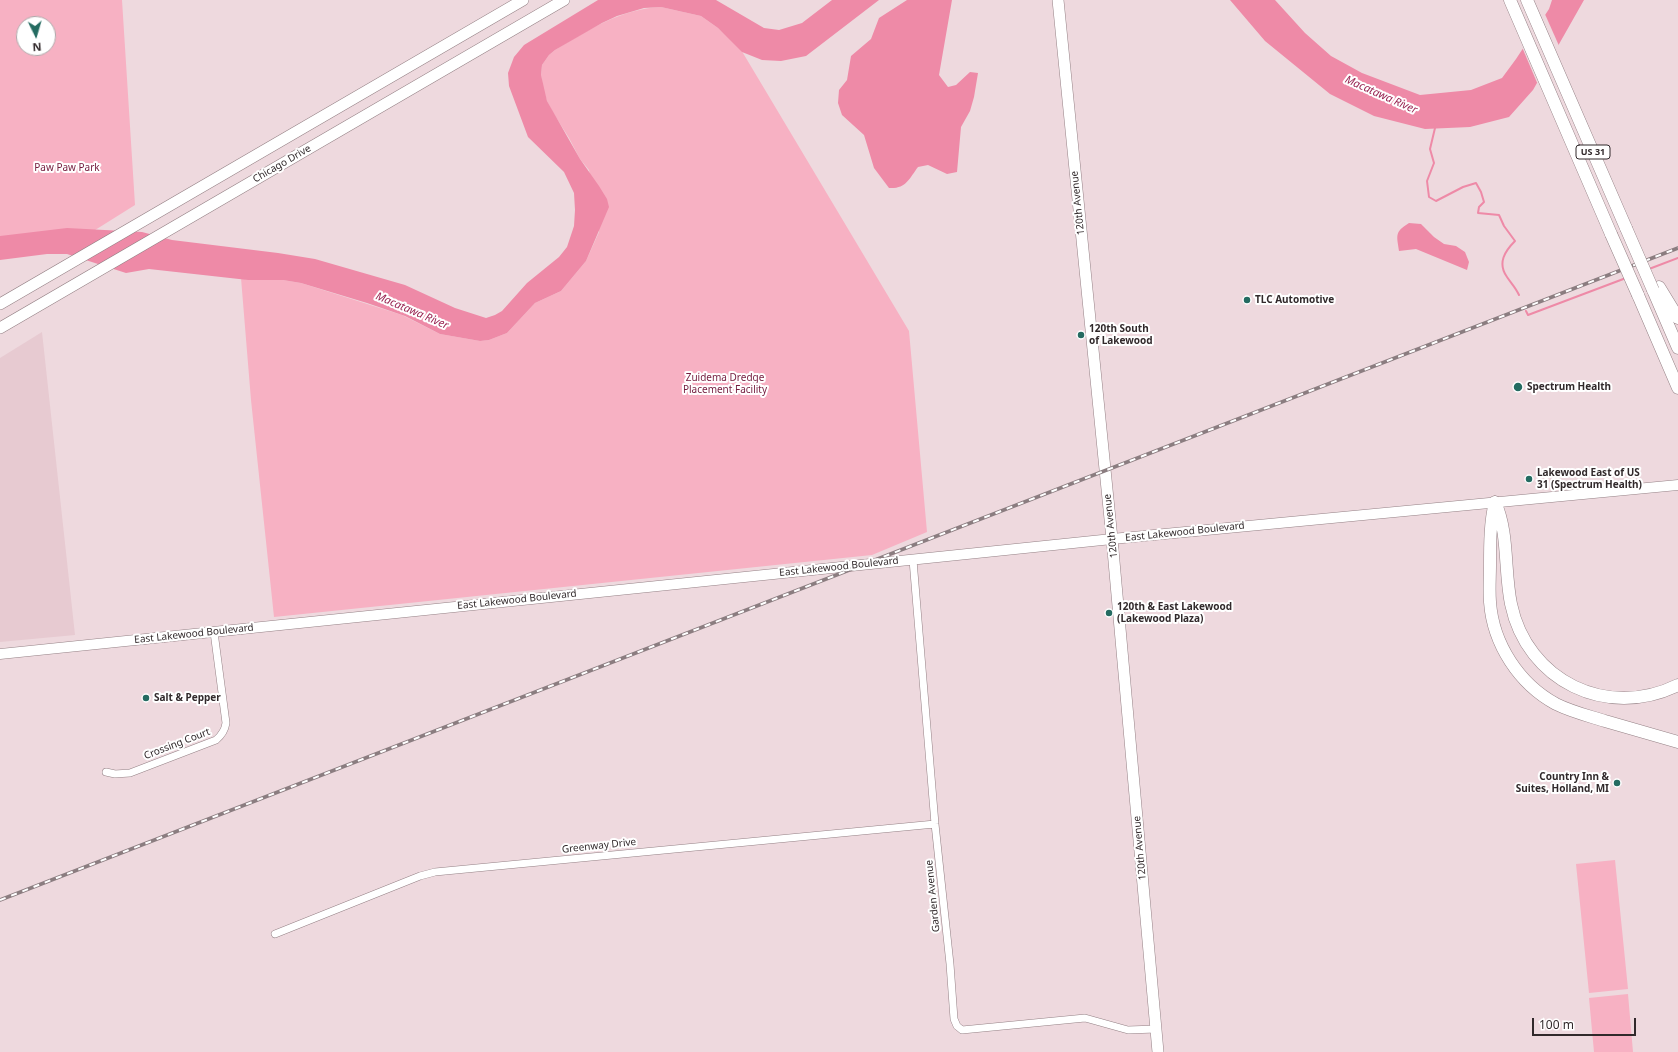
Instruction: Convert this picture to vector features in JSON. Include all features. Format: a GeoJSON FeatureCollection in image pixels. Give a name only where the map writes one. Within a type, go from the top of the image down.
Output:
{"type":"FeatureCollection","features":[{"type":"Feature","properties":{"kind":"highway","name":"US 31"},"geometry":{"type":"LineString","coordinates":[[1510,0],[1678,388]]}},
{"type":"Feature","properties":{"kind":"highway","name":"US 31"},"geometry":{"type":"LineString","coordinates":[[1528,2],[1626,228],[1656,288],[1678,348]]}},
{"type":"Feature","properties":{"kind":"highway"},"geometry":{"type":"LineString","coordinates":[[1656,288],[1678,318]]}},
{"type":"Feature","properties":{"kind":"highway"},"geometry":{"type":"LineString","coordinates":[[1495,502],[1501,516],[1507,580],[1514,614],[1526,643],[1544,665],[1556,676],[1576,688],[1612,698],[1648,696],[1678,685]]}},
{"type":"Feature","properties":{"kind":"highway"},"geometry":{"type":"LineString","coordinates":[[1495,502],[1491,517],[1490,602],[1493,621],[1499,639],[1513,666],[1533,688],[1558,705],[1576,712],[1678,742]]}},
{"type":"Feature","properties":{"kind":"main road"},"geometry":{"type":"LineString","coordinates":[[0,304],[523,0]]}},
{"type":"Feature","properties":{"kind":"main road","name":"Chicago Drive"},"geometry":{"type":"LineString","coordinates":[[0,328],[564,0]]}},
{"type":"Feature","properties":{"kind":"main road","name":"120th Avenue"},"geometry":{"type":"LineString","coordinates":[[1058,0],[1112,539],[1158,1052]]}},
{"type":"Feature","properties":{"kind":"main road"},"geometry":{"type":"LineString","coordinates":[[395,74],[401,94]]}},
{"type":"Feature","properties":{"kind":"main road","name":"East Lakewood Boulevard"},"geometry":{"type":"LineString","coordinates":[[0,654],[1112,539],[1678,485]]}},
{"type":"Feature","properties":{"kind":"street","name":"Garden Avenue"},"geometry":{"type":"LineString","coordinates":[[913,560],[935,824],[950,964],[954,1020],[957,1026],[962,1030],[1085,1018],[1128,1030],[1156,1029]]}},
{"type":"Feature","properties":{"kind":"street","name":"Crossing Court"},"geometry":{"type":"LineString","coordinates":[[106,772],[115,774],[130,773],[216,740],[220,736],[226,723],[214,632]]}},
{"type":"Feature","properties":{"kind":"street","name":"Greenway Drive"},"geometry":{"type":"LineString","coordinates":[[275,934],[420,876],[435,872],[935,824]]}},
{"type":"Feature","properties":{"kind":"shaded area"},"geometry":{"type":"Polygon","coordinates":[[[42,332],[75,635],[0,642],[0,358],[42,332]]]}},
{"type":"Feature","properties":{"kind":"green space","name":"Paw Paw Park"},"geometry":{"type":"Polygon","coordinates":[[[0,0],[122,0],[135,205],[76,242],[0,249],[0,0]]]}},
{"type":"Feature","properties":{"kind":"green space","name":"Zuidema Dredge Placement Facility"},"geometry":{"type":"Polygon","coordinates":[[[661,7],[701,16],[718,28],[740,48],[909,331],[927,532],[872,555],[274,617],[251,400],[241,278],[248,280],[283,280],[301,283],[402,315],[440,334],[480,341],[489,340],[507,333],[535,303],[561,291],[586,261],[599,232],[589,170],[580,159],[547,101],[542,85],[542,65],[549,55],[555,50],[592,28],[632,12],[661,7]]]}},
{"type":"Feature","properties":{"kind":"green space"},"geometry":{"type":"Polygon","coordinates":[[[1615,860],[1628,989],[1589,993],[1576,864],[1615,860]]]}},
{"type":"Feature","properties":{"kind":"green space"},"geometry":{"type":"Polygon","coordinates":[[[1628,994],[1633,1052],[1594,1052],[1589,998],[1628,994]]]}},
{"type":"Feature","properties":{"kind":"water","name":"Macatawa River"},"geometry":{"type":"Polygon","coordinates":[[[598,0],[716,0],[764,28],[779,30],[802,23],[832,0],[879,0],[806,56],[781,61],[762,60],[742,52],[718,28],[701,16],[661,7],[644,8],[617,16],[602,23],[549,55],[542,65],[541,75],[547,101],[580,159],[607,199],[609,207],[586,261],[561,291],[535,303],[507,333],[489,340],[480,341],[440,334],[405,316],[301,283],[283,280],[248,280],[149,269],[126,273],[67,254],[47,254],[0,260],[0,236],[67,228],[142,232],[172,240],[315,259],[405,285],[455,308],[486,318],[495,315],[502,311],[527,283],[559,257],[567,247],[574,226],[575,210],[574,193],[564,172],[528,137],[509,86],[508,73],[514,57],[524,45],[598,0]]]}},
{"type":"Feature","properties":{"kind":"water"},"geometry":{"type":"Polygon","coordinates":[[[907,0],[952,0],[939,75],[948,87],[956,85],[970,72],[978,73],[970,111],[961,127],[957,172],[947,174],[928,165],[918,167],[903,185],[895,188],[889,188],[874,168],[864,135],[842,115],[838,103],[839,90],[847,80],[851,56],[871,39],[879,18],[907,0]]]}},
{"type":"Feature","properties":{"kind":"water","name":"Macatawa River"},"geometry":{"type":"Polygon","coordinates":[[[1230,0],[1275,0],[1305,33],[1331,56],[1362,73],[1420,95],[1471,90],[1502,78],[1549,9],[1552,0],[1584,0],[1533,90],[1509,117],[1470,127],[1425,129],[1374,116],[1330,94],[1265,41],[1230,0]]]}},
{"type":"Feature","properties":{"kind":"water"},"geometry":{"type":"Polygon","coordinates":[[[1409,223],[1421,224],[1434,237],[1444,244],[1456,246],[1465,252],[1469,262],[1467,270],[1416,249],[1399,251],[1399,232],[1409,223]]]}},
{"type":"Feature","properties":{"kind":"pier"},"geometry":{"type":"Polygon","coordinates":[[[1544,12],[1560,48],[1538,85],[1522,47],[1544,12]]]}},
{"type":"Feature","properties":{"kind":"waterway"},"geometry":{"type":"LineString","coordinates":[[1434,126],[1435,128],[1430,149],[1434,163],[1427,181],[1429,197],[1436,201],[1463,187],[1476,183],[1484,202],[1479,207],[1478,213],[1499,215],[1504,226],[1515,241],[1505,253],[1502,262],[1504,272],[1519,295]]}},
{"type":"Feature","properties":{"kind":"waterway"},"geometry":{"type":"LineString","coordinates":[[1649,269],[1678,258]]}},
{"type":"Feature","properties":{"kind":"waterway"},"geometry":{"type":"LineString","coordinates":[[1526,311],[1528,315],[1626,278]]}},
{"type":"Feature","properties":{"kind":"railway"},"geometry":{"type":"LineString","coordinates":[[0,900],[1678,248]]}},
{"type":"Feature","properties":{"kind":"place","name":"TLC Automotive"},"geometry":{"type":"Point","coordinates":[1247,300]}},
{"type":"Feature","properties":{"kind":"place","name":"120th South of Lakewood"},"geometry":{"type":"Point","coordinates":[1081,335]}},
{"type":"Feature","properties":{"kind":"place","name":"Spectrum Health"},"geometry":{"type":"Point","coordinates":[1518,387]}},
{"type":"Feature","properties":{"kind":"place","name":"Lakewood East of US 31 (Spectrum Health)"},"geometry":{"type":"Point","coordinates":[1529,479]}},
{"type":"Feature","properties":{"kind":"place","name":"120th & East Lakewood (Lakewood Plaza)"},"geometry":{"type":"Point","coordinates":[1109,613]}},
{"type":"Feature","properties":{"kind":"place","name":"Salt & Pepper"},"geometry":{"type":"Point","coordinates":[146,698]}},
{"type":"Feature","properties":{"kind":"place","name":"Country Inn & Suites, Holland, MI"},"geometry":{"type":"Point","coordinates":[1617,783]}}]}
